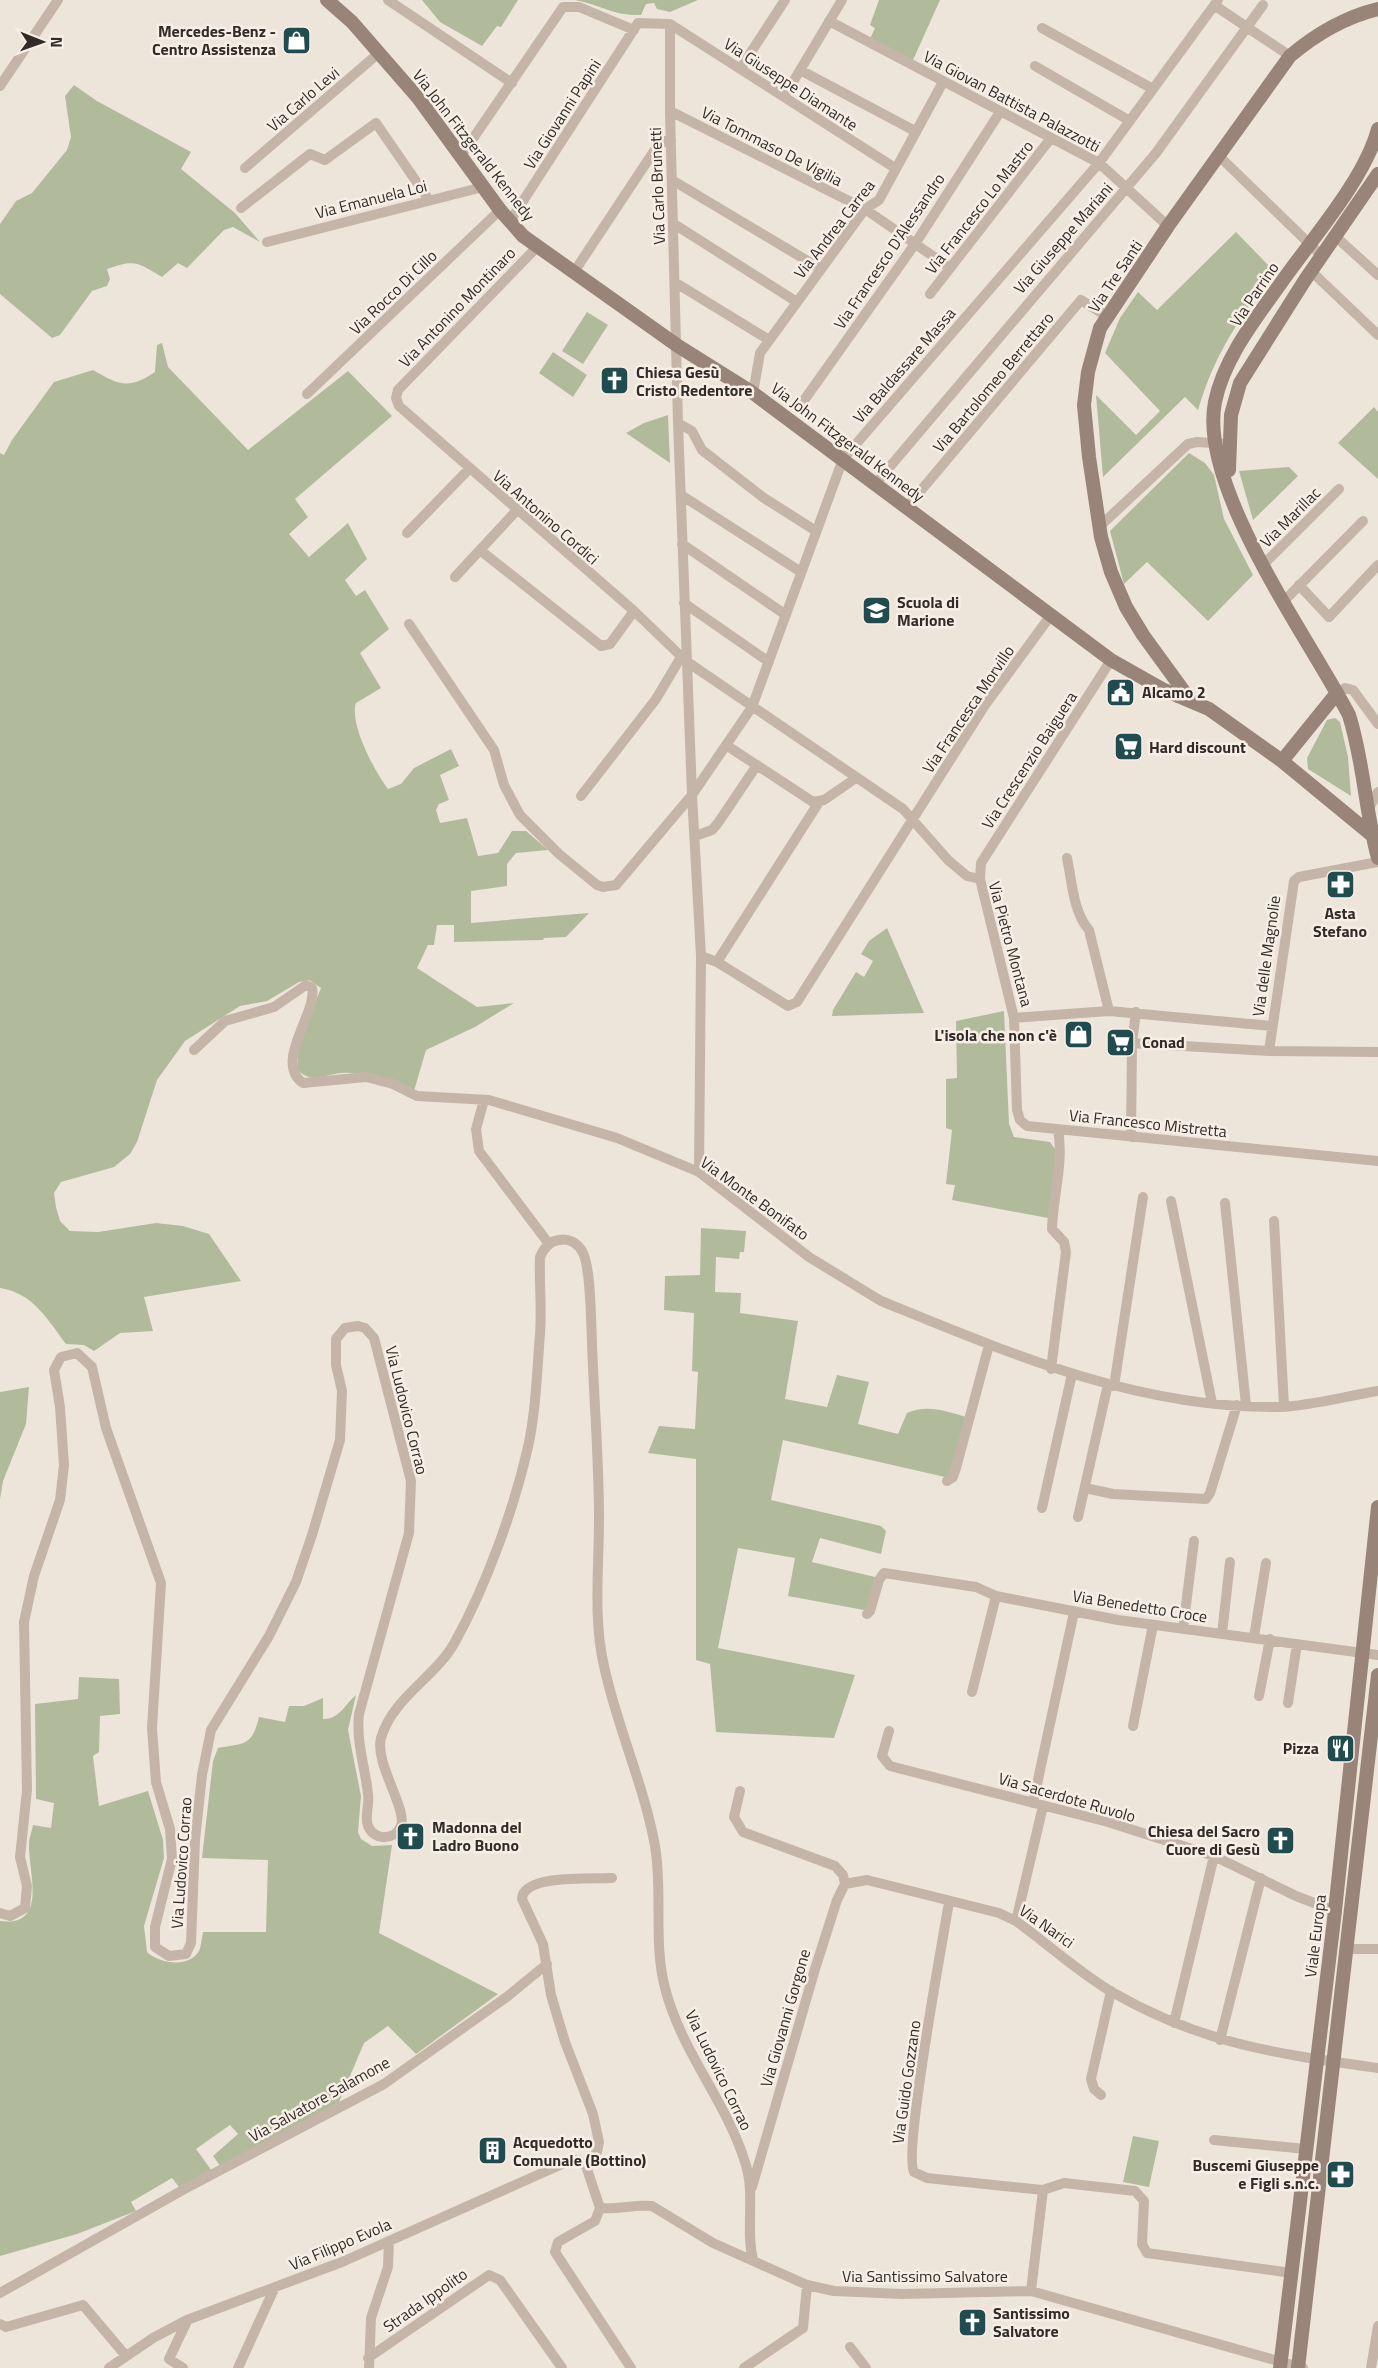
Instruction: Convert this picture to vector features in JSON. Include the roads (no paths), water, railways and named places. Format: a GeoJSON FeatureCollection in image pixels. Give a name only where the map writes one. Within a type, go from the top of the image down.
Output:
{"type":"FeatureCollection","features":[{"type":"Feature","properties":{"kind":"street"},"geometry":{"type":"LineString","coordinates":[[0,86],[58,0]]}},
{"type":"Feature","properties":{"kind":"street","name":"Via John Fitzgerald Kennedy"},"geometry":{"type":"LineString","coordinates":[[327,0],[380,52],[419,99],[500,210],[537,246],[678,346],[753,393],[1111,660],[1209,709],[1282,761],[1375,837]]}},
{"type":"Feature","properties":{"kind":"street"},"geometry":{"type":"LineString","coordinates":[[388,0],[512,83]]}},
{"type":"Feature","properties":{"kind":"street"},"geometry":{"type":"LineString","coordinates":[[740,69],[785,0]]}},
{"type":"Feature","properties":{"kind":"street"},"geometry":{"type":"LineString","coordinates":[[784,97],[842,0]]}},
{"type":"Feature","properties":{"kind":"street"},"geometry":{"type":"LineString","coordinates":[[1216,3],[1290,56]]}},
{"type":"Feature","properties":{"kind":"street","name":"Via Baldassare Massa"},"geometry":{"type":"LineString","coordinates":[[409,624],[494,750],[504,785],[520,815],[559,854],[597,885],[603,887],[616,885],[692,795],[752,707],[843,459],[1099,163],[1216,3]]}},
{"type":"Feature","properties":{"kind":"street","name":"Via Giuseppe Mariani"},"geometry":{"type":"LineString","coordinates":[[876,483],[1156,153],[1263,5]]}},
{"type":"Feature","properties":{"kind":"street"},"geometry":{"type":"LineString","coordinates":[[461,156],[563,7],[579,7],[636,26],[670,24]]}},
{"type":"Feature","properties":{"kind":"street","name":"Via Tre Santi"},"geometry":{"type":"LineString","coordinates":[[1192,702],[1126,607],[1111,572],[1100,526],[1083,405],[1088,372],[1100,328],[1168,226],[1290,56],[1310,39],[1338,23],[1378,9]]}},
{"type":"Feature","properties":{"kind":"street","name":"Via Giovan Battista Palazzotti"},"geometry":{"type":"LineString","coordinates":[[829,21],[1099,163],[1168,226]]}},
{"type":"Feature","properties":{"kind":"street","name":"Via Giuseppe Diamante"},"geometry":{"type":"LineString","coordinates":[[670,24],[895,168]]}},
{"type":"Feature","properties":{"kind":"street","name":"Via Carlo Brunetti"},"geometry":{"type":"LineString","coordinates":[[670,24],[670,111],[678,346],[684,659],[701,956],[699,1172]]}},
{"type":"Feature","properties":{"kind":"street","name":"Via Giovanni Papini"},"geometry":{"type":"LineString","coordinates":[[510,221],[636,26]]}},
{"type":"Feature","properties":{"kind":"street"},"geometry":{"type":"LineString","coordinates":[[1042,28],[1153,88]]}},
{"type":"Feature","properties":{"kind":"street","name":"Via Carlo Levi"},"geometry":{"type":"LineString","coordinates":[[245,168],[380,52]]}},
{"type":"Feature","properties":{"kind":"street"},"geometry":{"type":"LineString","coordinates":[[1035,66],[1130,121]]}},
{"type":"Feature","properties":{"kind":"street"},"geometry":{"type":"LineString","coordinates":[[800,70],[915,131]]}},
{"type":"Feature","properties":{"kind":"street","name":"Via Andrea Carrea"},"geometry":{"type":"LineString","coordinates":[[753,393],[760,353],[865,210],[879,200],[943,82]]}},
{"type":"Feature","properties":{"kind":"street","name":"Via Tommaso De Vigilia"},"geometry":{"type":"LineString","coordinates":[[670,111],[865,210],[950,268]]}},
{"type":"Feature","properties":{"kind":"street","name":"Via Francesco D'Alessandro"},"geometry":{"type":"LineString","coordinates":[[800,406],[915,244],[1000,112]]}},
{"type":"Feature","properties":{"kind":"street"},"geometry":{"type":"LineString","coordinates":[[241,208],[310,154],[326,160],[376,123],[429,200]]}},
{"type":"Feature","properties":{"kind":"street","name":"Via Parrino"},"geometry":{"type":"LineString","coordinates":[[1375,837],[1368,810],[1358,745],[1349,715],[1246,534],[1230,494],[1221,443],[1213,419],[1216,399],[1232,358],[1368,155],[1378,129]]}},
{"type":"Feature","properties":{"kind":"street","name":"Via Francesco Lo Mastro"},"geometry":{"type":"LineString","coordinates":[[930,294],[1052,138]]}},
{"type":"Feature","properties":{"kind":"street"},"geometry":{"type":"LineString","coordinates":[[574,272],[660,142],[671,140]]}},
{"type":"Feature","properties":{"kind":"street"},"geometry":{"type":"LineString","coordinates":[[1219,156],[1322,255]]}},
{"type":"Feature","properties":{"kind":"street","name":"Via Parrino"},"geometry":{"type":"LineString","coordinates":[[1221,443],[1240,382],[1311,271],[1378,174]]}},
{"type":"Feature","properties":{"kind":"street"},"geometry":{"type":"LineString","coordinates":[[672,180],[821,269]]}},
{"type":"Feature","properties":{"kind":"street","name":"Via Emanuela Loi"},"geometry":{"type":"LineString","coordinates":[[267,242],[483,187]]}},
{"type":"Feature","properties":{"kind":"street","name":"Via Rocco Di Cillo"},"geometry":{"type":"LineString","coordinates":[[307,394],[500,210]]}},
{"type":"Feature","properties":{"kind":"street"},"geometry":{"type":"LineString","coordinates":[[674,224],[797,302]]}},
{"type":"Feature","properties":{"kind":"street"},"geometry":{"type":"LineString","coordinates":[[1335,236],[1376,269]]}},
{"type":"Feature","properties":{"kind":"street","name":"Via Antonino Montinaro"},"geometry":{"type":"LineString","coordinates":[[398,390],[537,246]]}},
{"type":"Feature","properties":{"kind":"street"},"geometry":{"type":"LineString","coordinates":[[1311,271],[1378,335]]}},
{"type":"Feature","properties":{"kind":"street"},"geometry":{"type":"LineString","coordinates":[[676,283],[769,340]]}},
{"type":"Feature","properties":{"kind":"street","name":"Via Bartolomeo Berrettaro"},"geometry":{"type":"LineString","coordinates":[[908,507],[1081,300],[1108,317]]}},
{"type":"Feature","properties":{"kind":"street","name":"Via Antonino Cordici"},"geometry":{"type":"LineString","coordinates":[[398,390],[396,398],[399,406],[634,611],[684,659]]}},
{"type":"Feature","properties":{"kind":"street"},"geometry":{"type":"LineString","coordinates":[[678,423],[692,431],[702,450],[764,498],[816,531]]}},
{"type":"Feature","properties":{"kind":"street"},"geometry":{"type":"LineString","coordinates":[[1100,526],[1188,444],[1221,443]]}},
{"type":"Feature","properties":{"kind":"street"},"geometry":{"type":"LineString","coordinates":[[407,533],[469,469]]}},
{"type":"Feature","properties":{"kind":"street","name":"Via Marillac"},"geometry":{"type":"LineString","coordinates":[[1263,565],[1339,489]]}},
{"type":"Feature","properties":{"kind":"street"},"geometry":{"type":"LineString","coordinates":[[681,495],[801,572]]}},
{"type":"Feature","properties":{"kind":"street"},"geometry":{"type":"LineString","coordinates":[[455,577],[517,510]]}},
{"type":"Feature","properties":{"kind":"street"},"geometry":{"type":"LineString","coordinates":[[1284,601],[1363,521]]}},
{"type":"Feature","properties":{"kind":"street"},"geometry":{"type":"LineString","coordinates":[[682,543],[786,615]]}},
{"type":"Feature","properties":{"kind":"street"},"geometry":{"type":"LineString","coordinates":[[480,550],[601,646],[610,644],[634,611]]}},
{"type":"Feature","properties":{"kind":"street"},"geometry":{"type":"LineString","coordinates":[[1299,585],[1329,617],[1378,565]]}},
{"type":"Feature","properties":{"kind":"street"},"geometry":{"type":"LineString","coordinates":[[684,603],[769,662]]}},
{"type":"Feature","properties":{"kind":"street","name":"Via Francesca Morvillo"},"geometry":{"type":"LineString","coordinates":[[717,962],[788,1006],[792,1005],[913,821],[985,705],[1051,615]]}},
{"type":"Feature","properties":{"kind":"street"},"geometry":{"type":"LineString","coordinates":[[581,796],[684,659]]}},
{"type":"Feature","properties":{"kind":"street","name":"Via Pietro Montana"},"geometry":{"type":"LineString","coordinates":[[684,659],[903,809],[948,860],[967,876],[980,879],[1014,1018],[1109,1011],[1272,1026]]}},
{"type":"Feature","properties":{"kind":"street","name":"Via Crescenzio Baiguera"},"geometry":{"type":"LineString","coordinates":[[980,879],[981,863],[1111,660]]}},
{"type":"Feature","properties":{"kind":"street"},"geometry":{"type":"LineString","coordinates":[[1282,761],[1337,693],[1345,688],[1353,690],[1378,724]]}},
{"type":"Feature","properties":{"kind":"street"},"geometry":{"type":"LineString","coordinates":[[726,745],[813,802],[819,802]]}},
{"type":"Feature","properties":{"kind":"street"},"geometry":{"type":"LineString","coordinates":[[695,836],[712,830],[757,765]]}},
{"type":"Feature","properties":{"kind":"street"},"geometry":{"type":"LineString","coordinates":[[701,956],[717,962],[819,802],[856,778]]}},
{"type":"Feature","properties":{"kind":"street"},"geometry":{"type":"LineString","coordinates":[[1368,810],[1378,792]]}},
{"type":"Feature","properties":{"kind":"street"},"geometry":{"type":"LineString","coordinates":[[1375,837],[1378,860]]}},
{"type":"Feature","properties":{"kind":"street"},"geometry":{"type":"LineString","coordinates":[[1067,858],[1078,908],[1082,921],[1089,930],[1109,1011]]}},
{"type":"Feature","properties":{"kind":"street","name":"Via delle Magnolie"},"geometry":{"type":"LineString","coordinates":[[1269,1051],[1294,881],[1299,877],[1378,860]]}},
{"type":"Feature","properties":{"kind":"street","name":"Via Monte Bonifato"},"geometry":{"type":"LineString","coordinates":[[194,1050],[225,1021],[274,1007],[306,985],[313,992],[294,1048],[295,1071],[300,1081],[310,1084],[333,1078],[366,1077],[393,1084],[417,1096],[484,1100],[617,1138],[699,1172],[809,1257],[857,1288],[1051,1369],[1171,1398],[1241,1405],[1284,1406],[1378,1391]]}},
{"type":"Feature","properties":{"kind":"street"},"geometry":{"type":"LineString","coordinates":[[1131,1137],[1132,1043],[1137,1012]]}},
{"type":"Feature","properties":{"kind":"street","name":"Via Francesco Mistretta"},"geometry":{"type":"LineString","coordinates":[[1014,1018],[1020,1120],[1027,1126],[1378,1161]]}},
{"type":"Feature","properties":{"kind":"street"},"geometry":{"type":"LineString","coordinates":[[1132,1043],[1269,1051],[1378,1052]]}},
{"type":"Feature","properties":{"kind":"street"},"geometry":{"type":"LineString","coordinates":[[484,1100],[476,1129],[479,1151],[549,1244]]}},
{"type":"Feature","properties":{"kind":"street"},"geometry":{"type":"LineString","coordinates":[[1051,1369],[1066,1252],[1064,1242],[1052,1229],[1060,1170],[1061,1149],[1058,1129]]}},
{"type":"Feature","properties":{"kind":"street"},"geometry":{"type":"LineString","coordinates":[[1078,1517],[1111,1385],[1143,1197]]}},
{"type":"Feature","properties":{"kind":"street"},"geometry":{"type":"LineString","coordinates":[[1171,1201],[1212,1403]]}},
{"type":"Feature","properties":{"kind":"street"},"geometry":{"type":"LineString","coordinates":[[1085,1488],[1113,1494],[1206,1499],[1210,1493],[1241,1405],[1225,1203]]}},
{"type":"Feature","properties":{"kind":"street"},"geometry":{"type":"LineString","coordinates":[[1274,1221],[1284,1406]]}},
{"type":"Feature","properties":{"kind":"street","name":"Via Ludovico Corrao"},"geometry":{"type":"LineString","coordinates":[[0,1913],[10,1917],[25,1908],[27,1886],[20,1857],[27,1790],[24,1622],[34,1576],[60,1500],[64,1465],[60,1407],[54,1370],[61,1357],[77,1353],[92,1367],[106,1428],[161,1583],[152,1728],[156,1782],[170,1829],[172,1859],[155,1927],[155,1947],[169,1956],[186,1954],[191,1943],[195,1840],[202,1775],[211,1730],[269,1636],[296,1582],[312,1536],[340,1440],[342,1391],[336,1365],[336,1339],[345,1328],[352,1326],[365,1328],[374,1338],[411,1481],[409,1533],[359,1714],[357,1733],[368,1795],[366,1823],[373,1833],[385,1838],[397,1833],[401,1828],[403,1816],[381,1756],[381,1740],[387,1722],[404,1698],[440,1666],[455,1642],[485,1578],[520,1478],[528,1445],[541,1331],[540,1257],[549,1244],[561,1239],[576,1243],[585,1255],[591,1330],[599,1506],[599,1634],[604,1667],[655,1844],[660,1960],[664,1987],[672,2012],[701,2074],[735,2136],[746,2163],[750,2196],[748,2242],[753,2260]]}},
{"type":"Feature","properties":{"kind":"street"},"geometry":{"type":"LineString","coordinates":[[947,1481],[953,1477],[956,1468],[989,1345]]}},
{"type":"Feature","properties":{"kind":"street"},"geometry":{"type":"LineString","coordinates":[[1042,1508],[1072,1374]]}},
{"type":"Feature","properties":{"kind":"street","name":"Viale Europa"},"geometry":{"type":"LineString","coordinates":[[1280,2365],[1335,1911],[1378,1507]]}},
{"type":"Feature","properties":{"kind":"street"},"geometry":{"type":"LineString","coordinates":[[1183,1629],[1194,1541]]}},
{"type":"Feature","properties":{"kind":"street"},"geometry":{"type":"LineString","coordinates":[[1222,1634],[1230,1562]]}},
{"type":"Feature","properties":{"kind":"street"},"geometry":{"type":"LineString","coordinates":[[1254,1637],[1266,1563]]}},
{"type":"Feature","properties":{"kind":"street","name":"Via Benedetto Croce"},"geometry":{"type":"LineString","coordinates":[[867,1614],[870,1611],[879,1580],[884,1573],[976,1587],[996,1596],[1153,1625],[1378,1655]]}},
{"type":"Feature","properties":{"kind":"street"},"geometry":{"type":"LineString","coordinates":[[972,1692],[996,1596]]}},
{"type":"Feature","properties":{"kind":"street"},"geometry":{"type":"LineString","coordinates":[[1016,1921],[1074,1611]]}},
{"type":"Feature","properties":{"kind":"street"},"geometry":{"type":"LineString","coordinates":[[1133,1726],[1153,1625]]}},
{"type":"Feature","properties":{"kind":"street"},"geometry":{"type":"LineString","coordinates":[[1258,1696],[1270,1639]]}},
{"type":"Feature","properties":{"kind":"street"},"geometry":{"type":"LineString","coordinates":[[1288,1703],[1297,1644]]}},
{"type":"Feature","properties":{"kind":"street","name":"Viale Europa"},"geometry":{"type":"LineString","coordinates":[[1300,2368],[1345,1949],[1378,1675]]}},
{"type":"Feature","properties":{"kind":"street","name":"Via Sacerdote Ruvolo"},"geometry":{"type":"LineString","coordinates":[[889,1731],[882,1753],[882,1759],[887,1764],[1108,1822],[1214,1856],[1296,1896],[1335,1911]]}},
{"type":"Feature","properties":{"kind":"street"},"geometry":{"type":"LineString","coordinates":[[740,1791],[734,1817],[735,1823],[743,1832],[835,1866],[843,1875],[845,1884]]}},
{"type":"Feature","properties":{"kind":"street"},"geometry":{"type":"LineString","coordinates":[[1174,2023],[1214,1856]]}},
{"type":"Feature","properties":{"kind":"street"},"geometry":{"type":"LineString","coordinates":[[612,1878],[549,1881],[527,1887],[522,1893],[522,1899],[537,1928],[548,1964],[551,1995],[562,2033],[595,2123],[599,2142],[597,2152],[586,2166],[600,2208],[595,2221],[558,2242],[555,2252],[631,2368]]}},
{"type":"Feature","properties":{"kind":"street"},"geometry":{"type":"LineString","coordinates":[[1220,2040],[1262,1878]]}},
{"type":"Feature","properties":{"kind":"street","name":"Via Narici"},"geometry":{"type":"LineString","coordinates":[[845,1884],[867,1880],[999,1913],[1016,1921],[1111,1991],[1174,2023],[1220,2040],[1317,2060],[1378,2068]]}},
{"type":"Feature","properties":{"kind":"street","name":"Via Giovanni Gorgone"},"geometry":{"type":"LineString","coordinates":[[750,2196],[815,1969],[837,1900],[845,1884]]}},
{"type":"Feature","properties":{"kind":"street","name":"Via Guido Gozzano"},"geometry":{"type":"LineString","coordinates":[[949,1902],[918,2095],[911,2168],[922,2177],[1043,2190]]}},
{"type":"Feature","properties":{"kind":"street"},"geometry":{"type":"LineString","coordinates":[[1345,1949],[1378,1949]]}},
{"type":"Feature","properties":{"kind":"street","name":"Via Salvatore Salamone"},"geometry":{"type":"LineString","coordinates":[[0,2293],[190,2186],[384,2084],[508,1996],[548,1964]]}},
{"type":"Feature","properties":{"kind":"street"},"geometry":{"type":"LineString","coordinates":[[1101,2095],[1094,2090],[1091,2079],[1111,1991]]}},
{"type":"Feature","properties":{"kind":"street"},"geometry":{"type":"LineString","coordinates":[[1214,2140],[1306,2149]]}},
{"type":"Feature","properties":{"kind":"street","name":"Via Filippo Evola"},"geometry":{"type":"LineString","coordinates":[[109,2368],[188,2320],[388,2241],[569,2161],[578,2160],[586,2166]]}},
{"type":"Feature","properties":{"kind":"street"},"geometry":{"type":"LineString","coordinates":[[1031,2291],[1043,2190],[1064,2183],[1130,2190],[1139,2194],[1145,2206],[1142,2244],[1147,2253],[1292,2272]]}},
{"type":"Feature","properties":{"kind":"street","name":"Via Santissimo Salvatore"},"geometry":{"type":"LineString","coordinates":[[600,2208],[611,2210],[641,2205],[652,2206],[713,2243],[807,2285],[834,2291],[902,2294],[1031,2291],[1280,2365],[1300,2368]]}},
{"type":"Feature","properties":{"kind":"street"},"geometry":{"type":"LineString","coordinates":[[369,2363],[371,2318],[388,2267],[388,2241]]}},
{"type":"Feature","properties":{"kind":"street","name":"Strada Ippolito"},"geometry":{"type":"LineString","coordinates":[[369,2363],[489,2275],[500,2280],[562,2368]]}},
{"type":"Feature","properties":{"kind":"street"},"geometry":{"type":"LineString","coordinates":[[744,2368],[803,2328],[807,2285]]}},
{"type":"Feature","properties":{"kind":"street"},"geometry":{"type":"LineString","coordinates":[[238,2368],[275,2287]]}},
{"type":"Feature","properties":{"kind":"street"},"geometry":{"type":"LineString","coordinates":[[0,2324],[6,2327],[83,2305],[126,2356]]}},
{"type":"Feature","properties":{"kind":"street"},"geometry":{"type":"LineString","coordinates":[[183,2368],[169,2359],[188,2320]]}},
{"type":"Feature","properties":{"kind":"street"},"geometry":{"type":"LineString","coordinates":[[1371,2368],[1378,2326]]}},
{"type":"Feature","properties":{"kind":"street"},"geometry":{"type":"LineString","coordinates":[[850,2347],[866,2368]]}},
{"type":"Feature","properties":{"kind":"place","name":"Mercedes-Benz - Centro Assistenza"},"geometry":{"type":"Point","coordinates":[297,40]}},
{"type":"Feature","properties":{"kind":"place","name":"Chiesa Gesù Cristo Redentore"},"geometry":{"type":"Point","coordinates":[615,381]}},
{"type":"Feature","properties":{"kind":"place","name":"Scuola di Marione"},"geometry":{"type":"Point","coordinates":[876,611]}},
{"type":"Feature","properties":{"kind":"place","name":"Alcamo 2"},"geometry":{"type":"Point","coordinates":[1121,692]}},
{"type":"Feature","properties":{"kind":"place","name":"Hard discount"},"geometry":{"type":"Point","coordinates":[1128,747]}},
{"type":"Feature","properties":{"kind":"place","name":"Asta Stefano"},"geometry":{"type":"Point","coordinates":[1340,885]}},
{"type":"Feature","properties":{"kind":"place","name":"L'isola che non c'è"},"geometry":{"type":"Point","coordinates":[1078,1035]}},
{"type":"Feature","properties":{"kind":"place","name":"Conad"},"geometry":{"type":"Point","coordinates":[1121,1042]}},
{"type":"Feature","properties":{"kind":"place","name":"Pizza"},"geometry":{"type":"Point","coordinates":[1340,1748]}},
{"type":"Feature","properties":{"kind":"place","name":"Madonna del Ladro Buono"},"geometry":{"type":"Point","coordinates":[411,1836]}},
{"type":"Feature","properties":{"kind":"place","name":"Chiesa del Sacro Cuore di Gesù"},"geometry":{"type":"Point","coordinates":[1281,1840]}},
{"type":"Feature","properties":{"kind":"place","name":"Acquedotto Comunale (Bottino)"},"geometry":{"type":"Point","coordinates":[492,2151]}},
{"type":"Feature","properties":{"kind":"place","name":"Buscemi Giuseppe e Figli s.n.c."},"geometry":{"type":"Point","coordinates":[1340,2174]}},
{"type":"Feature","properties":{"kind":"place","name":"Santissimo Salvatore"},"geometry":{"type":"Point","coordinates":[972,2322]}}]}
